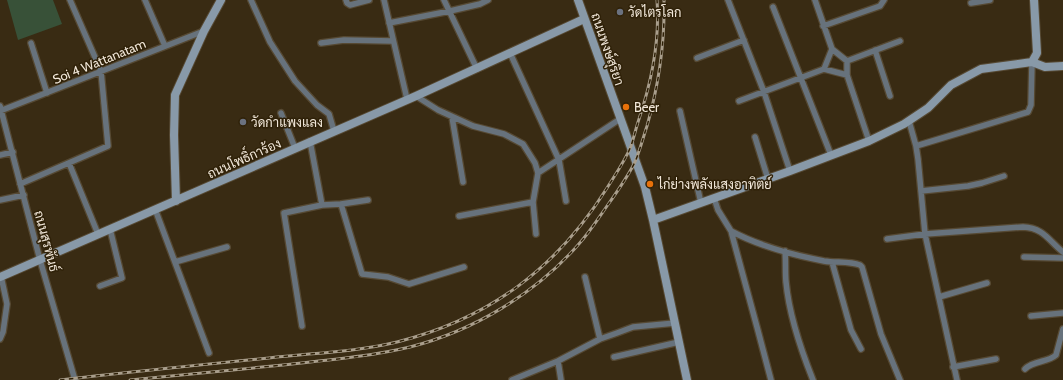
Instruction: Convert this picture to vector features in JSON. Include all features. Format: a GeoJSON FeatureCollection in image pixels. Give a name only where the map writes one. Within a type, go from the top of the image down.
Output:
{"type":"FeatureCollection","features":[{"type":"Feature","properties":{"kind":"street"},"geometry":{"type":"LineString","coordinates":[[20,184],[108,146],[101,71],[70,0]]}},
{"type":"Feature","properties":{"kind":"street"},"geometry":{"type":"LineString","coordinates":[[145,0],[165,46]]}},
{"type":"Feature","properties":{"kind":"street"},"geometry":{"type":"LineString","coordinates":[[176,201],[174,135],[175,94],[204,31],[221,0]]}},
{"type":"Feature","properties":{"kind":"street"},"geometry":{"type":"LineString","coordinates":[[251,0],[270,42],[295,81],[317,105],[328,114],[334,131]]}},
{"type":"Feature","properties":{"kind":"street"},"geometry":{"type":"LineString","coordinates":[[346,0],[350,5],[369,0]]}},
{"type":"Feature","properties":{"kind":"street"},"geometry":{"type":"LineString","coordinates":[[384,0],[392,41],[407,99]]}},
{"type":"Feature","properties":{"kind":"street"},"geometry":{"type":"LineString","coordinates":[[444,0],[478,69]]}},
{"type":"Feature","properties":{"kind":"street"},"geometry":{"type":"LineString","coordinates":[[389,23],[450,11],[480,4],[488,0]]}},
{"type":"Feature","properties":{"kind":"street","name":"ถนนพงษ์สุริยา"},"geometry":{"type":"LineString","coordinates":[[578,0],[645,187],[654,220],[687,380]]}},
{"type":"Feature","properties":{"kind":"street"},"geometry":{"type":"LineString","coordinates":[[728,0],[764,92],[790,171]]}},
{"type":"Feature","properties":{"kind":"street"},"geometry":{"type":"LineString","coordinates":[[816,0],[823,26],[832,49],[847,60]]}},
{"type":"Feature","properties":{"kind":"street"},"geometry":{"type":"LineString","coordinates":[[823,26],[880,6],[884,0]]}},
{"type":"Feature","properties":{"kind":"street"},"geometry":{"type":"LineString","coordinates":[[972,3],[990,0]]}},
{"type":"Feature","properties":{"kind":"street"},"geometry":{"type":"LineString","coordinates":[[916,146],[1028,112],[1031,105],[1032,62],[1037,53],[1034,0]]}},
{"type":"Feature","properties":{"kind":"street"},"geometry":{"type":"LineString","coordinates":[[773,7],[831,155]]}},
{"type":"Feature","properties":{"kind":"street","name":"ถนนโพธิ์การ้อง"},"geometry":{"type":"LineString","coordinates":[[0,277],[478,69],[584,18]]}},
{"type":"Feature","properties":{"kind":"street","name":"Soi 4 Wattanatam"},"geometry":{"type":"LineString","coordinates":[[0,110],[204,31]]}},
{"type":"Feature","properties":{"kind":"street"},"geometry":{"type":"LineString","coordinates":[[321,43],[344,40],[392,41]]}},
{"type":"Feature","properties":{"kind":"street"},"geometry":{"type":"LineString","coordinates":[[697,58],[744,40]]}},
{"type":"Feature","properties":{"kind":"street"},"geometry":{"type":"LineString","coordinates":[[847,60],[900,40]]}},
{"type":"Feature","properties":{"kind":"street"},"geometry":{"type":"LineString","coordinates":[[31,43],[47,93]]}},
{"type":"Feature","properties":{"kind":"street"},"geometry":{"type":"LineString","coordinates":[[824,69],[832,49]]}},
{"type":"Feature","properties":{"kind":"street"},"geometry":{"type":"LineString","coordinates":[[875,50],[890,96]]}},
{"type":"Feature","properties":{"kind":"street"},"geometry":{"type":"LineString","coordinates":[[510,53],[560,160],[566,201]]}},
{"type":"Feature","properties":{"kind":"street"},"geometry":{"type":"LineString","coordinates":[[847,60],[847,75],[869,141]]}},
{"type":"Feature","properties":{"kind":"street"},"geometry":{"type":"LineString","coordinates":[[654,220],[869,141],[928,108],[951,85],[981,69],[1032,62],[1046,66],[1063,66]]}},
{"type":"Feature","properties":{"kind":"street"},"geometry":{"type":"LineString","coordinates":[[739,101],[824,69],[847,75]]}},
{"type":"Feature","properties":{"kind":"street"},"geometry":{"type":"LineString","coordinates":[[416,96],[452,117],[473,126],[504,134],[523,144],[535,163],[538,173],[534,202],[536,234]]}},
{"type":"Feature","properties":{"kind":"street","name":"ถนนสุรพันธ์"},"geometry":{"type":"LineString","coordinates":[[0,110],[13,152],[40,260],[75,380]]}},
{"type":"Feature","properties":{"kind":"street"},"geometry":{"type":"LineString","coordinates":[[680,111],[701,203]]}},
{"type":"Feature","properties":{"kind":"street"},"geometry":{"type":"LineString","coordinates":[[281,113],[295,148]]}},
{"type":"Feature","properties":{"kind":"street"},"geometry":{"type":"LineString","coordinates":[[452,117],[463,182]]}},
{"type":"Feature","properties":{"kind":"street"},"geometry":{"type":"LineString","coordinates":[[538,173],[560,160],[620,119]]}},
{"type":"Feature","properties":{"kind":"street"},"geometry":{"type":"LineString","coordinates":[[909,120],[916,146],[925,234],[957,380]]}},
{"type":"Feature","properties":{"kind":"street"},"geometry":{"type":"LineString","coordinates":[[755,137],[768,179]]}},
{"type":"Feature","properties":{"kind":"street"},"geometry":{"type":"LineString","coordinates":[[310,142],[322,206]]}},
{"type":"Feature","properties":{"kind":"street"},"geometry":{"type":"LineString","coordinates":[[0,155],[13,152]]}},
{"type":"Feature","properties":{"kind":"street"},"geometry":{"type":"LineString","coordinates":[[69,163],[98,234]]}},
{"type":"Feature","properties":{"kind":"street"},"geometry":{"type":"LineString","coordinates":[[921,191],[968,186],[1004,176]]}},
{"type":"Feature","properties":{"kind":"street"},"geometry":{"type":"LineString","coordinates":[[0,200],[24,195]]}},
{"type":"Feature","properties":{"kind":"street"},"geometry":{"type":"LineString","coordinates":[[714,198],[718,210],[730,231],[771,380]]}},
{"type":"Feature","properties":{"kind":"street"},"geometry":{"type":"LineString","coordinates":[[302,326],[284,213],[368,200]]}},
{"type":"Feature","properties":{"kind":"street"},"geometry":{"type":"LineString","coordinates":[[460,216],[534,202]]}},
{"type":"Feature","properties":{"kind":"street"},"geometry":{"type":"LineString","coordinates":[[341,204],[362,274],[388,277],[409,284],[464,267]]}},
{"type":"Feature","properties":{"kind":"street"},"geometry":{"type":"LineString","coordinates":[[155,209],[209,354]]}},
{"type":"Feature","properties":{"kind":"street"},"geometry":{"type":"LineString","coordinates":[[887,238],[1031,227],[1039,230],[1049,237],[1063,252]]}},
{"type":"Feature","properties":{"kind":"street"},"geometry":{"type":"LineString","coordinates":[[100,286],[122,278],[110,229]]}},
{"type":"Feature","properties":{"kind":"street"},"geometry":{"type":"LineString","coordinates":[[730,231],[750,240],[785,251],[832,262],[857,264],[862,267],[881,334],[900,380]]}},
{"type":"Feature","properties":{"kind":"street"},"geometry":{"type":"LineString","coordinates":[[175,262],[227,247]]}},
{"type":"Feature","properties":{"kind":"street"},"geometry":{"type":"LineString","coordinates":[[785,251],[786,283],[792,314],[813,380]]}},
{"type":"Feature","properties":{"kind":"street"},"geometry":{"type":"LineString","coordinates":[[1024,256],[1063,258]]}},
{"type":"Feature","properties":{"kind":"street"},"geometry":{"type":"LineString","coordinates":[[832,262],[851,330],[861,349]]}},
{"type":"Feature","properties":{"kind":"street"},"geometry":{"type":"LineString","coordinates":[[0,277],[7,304],[3,332],[0,339]]}},
{"type":"Feature","properties":{"kind":"street"},"geometry":{"type":"LineString","coordinates":[[585,277],[600,339]]}},
{"type":"Feature","properties":{"kind":"street"},"geometry":{"type":"LineString","coordinates":[[939,297],[987,283]]}},
{"type":"Feature","properties":{"kind":"street"},"geometry":{"type":"LineString","coordinates":[[1031,316],[1063,313]]}},
{"type":"Feature","properties":{"kind":"street"},"geometry":{"type":"LineString","coordinates":[[512,380],[558,361],[600,339],[633,328],[675,323]]}},
{"type":"Feature","properties":{"kind":"street"},"geometry":{"type":"LineString","coordinates":[[1025,369],[1031,364],[1054,357],[1057,354],[1063,329]]}},
{"type":"Feature","properties":{"kind":"street"},"geometry":{"type":"LineString","coordinates":[[614,357],[679,342]]}},
{"type":"Feature","properties":{"kind":"street"},"geometry":{"type":"LineString","coordinates":[[953,367],[996,359]]}},
{"type":"Feature","properties":{"kind":"street"},"geometry":{"type":"LineString","coordinates":[[558,361],[562,380]]}},
{"type":"Feature","properties":{"kind":"green space"},"geometry":{"type":"Polygon","coordinates":[[[7,0],[53,0],[62,24],[18,40],[7,0]]]}},
{"type":"Feature","properties":{"kind":"railway"},"geometry":{"type":"LineString","coordinates":[[60,380],[350,350],[381,345],[397,342],[430,332],[462,319],[491,304],[518,286],[543,266],[566,243],[587,217],[620,168],[631,146],[648,90],[656,45],[658,15],[657,0]]}},
{"type":"Feature","properties":{"kind":"railway"},"geometry":{"type":"LineString","coordinates":[[130,380],[331,360],[363,356],[410,347],[434,340],[480,321],[523,295],[561,263],[582,240],[629,174],[635,162],[647,126],[658,79],[662,48],[664,0]]}},
{"type":"Feature","properties":{"kind":"place","name":"วัดไตรโลก"},"geometry":{"type":"Point","coordinates":[620,12]}},
{"type":"Feature","properties":{"kind":"place","name":"Beer"},"geometry":{"type":"Point","coordinates":[626,107]}},
{"type":"Feature","properties":{"kind":"place","name":"วัดกำแพงแลง"},"geometry":{"type":"Point","coordinates":[243,122]}},
{"type":"Feature","properties":{"kind":"place","name":"ไก่ย่างพลังแสงอาทิตย์"},"geometry":{"type":"Point","coordinates":[650,184]}}]}
